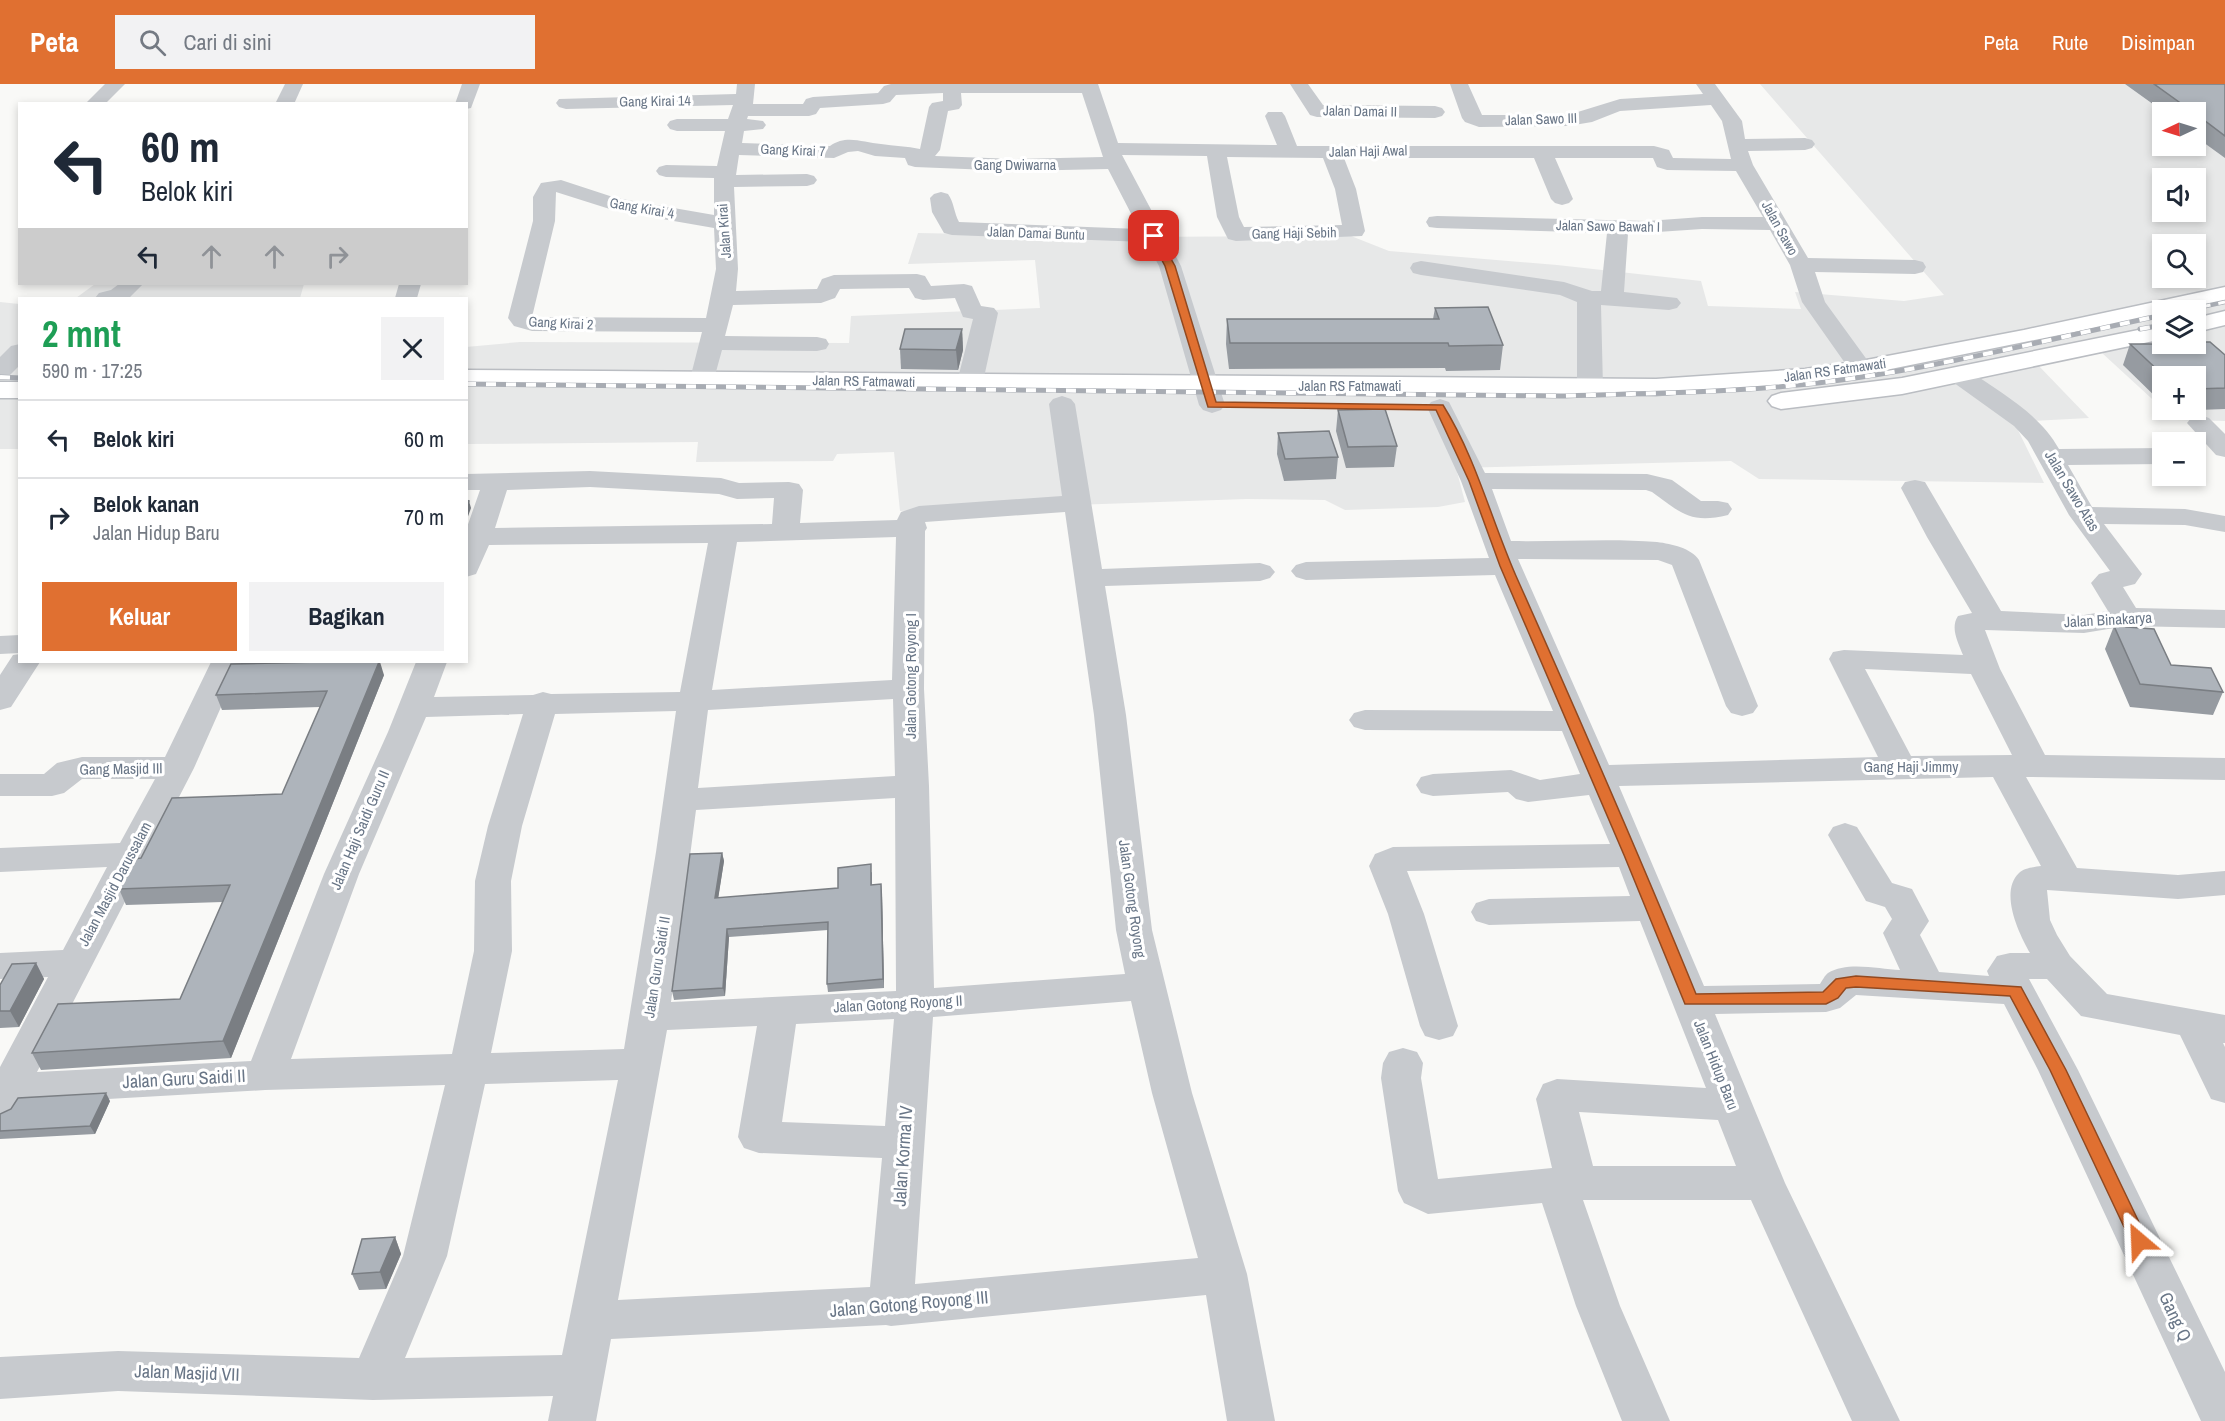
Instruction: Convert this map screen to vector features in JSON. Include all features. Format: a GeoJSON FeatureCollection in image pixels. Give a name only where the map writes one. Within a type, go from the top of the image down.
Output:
{"type":"FeatureCollection","features":[{"type":"Feature","properties":{"kind":"main road","name":"Jalan RS Fatmawati"},"geometry":{"type":"LineString","coordinates":[[468,397],[1062,404],[1209,395],[1590,388],[1721,383],[1805,376],[1861,368],[2024,337],[2225,294]]}},
{"type":"Feature","properties":{"kind":"main road","name":"Jalan RS Fatmawati"},"geometry":{"type":"LineString","coordinates":[[468,377],[970,382],[1440,407],[1605,409],[1754,403],[1834,396],[1959,375],[2152,334]]}},
{"type":"Feature","properties":{"kind":"main road"},"geometry":{"type":"LineString","coordinates":[[0,371],[18,372]]}},
{"type":"Feature","properties":{"kind":"main road"},"geometry":{"type":"LineString","coordinates":[[0,390],[18,390]]}},
{"type":"Feature","properties":{"kind":"street"},"geometry":{"type":"LineString","coordinates":[[96,102],[116,84]]}},
{"type":"Feature","properties":{"kind":"street"},"geometry":{"type":"LineString","coordinates":[[285,102],[294,84]]}},
{"type":"Feature","properties":{"kind":"street"},"geometry":{"type":"LineString","coordinates":[[465,102],[471,84]]}},
{"type":"Feature","properties":{"kind":"street","name":"Jalan Damai II"},"geometry":{"type":"LineString","coordinates":[[1299,84],[1317,111],[1435,112]]}},
{"type":"Feature","properties":{"kind":"street","name":"Jalan Sawo III"},"geometry":{"type":"LineString","coordinates":[[1459,84],[1472,118],[1479,121],[1569,120],[1587,117],[1606,108],[1620,105],[1711,92]]}},
{"type":"Feature","properties":{"kind":"street"},"geometry":{"type":"LineString","coordinates":[[677,125],[742,105],[807,110],[813,104],[883,98],[891,90],[1090,85],[1113,156],[1170,266],[1209,395]]}},
{"type":"Feature","properties":{"kind":"street"},"geometry":{"type":"LineString","coordinates":[[916,158],[926,155],[930,150],[939,107],[952,105],[952,87]]}},
{"type":"Feature","properties":{"kind":"street","name":"Jalan Sawo"},"geometry":{"type":"LineString","coordinates":[[1711,92],[1731,121],[1740,155],[1801,266],[1814,302],[1861,368]]}},
{"type":"Feature","properties":{"kind":"street","name":"Gang Kirai 14"},"geometry":{"type":"LineString","coordinates":[[566,102],[742,105]]}},
{"type":"Feature","properties":{"kind":"street"},"geometry":{"type":"LineString","coordinates":[[742,105],[804,124]]}},
{"type":"Feature","properties":{"kind":"street","name":"Jalan Kirai"},"geometry":{"type":"LineString","coordinates":[[702,379],[723,298],[727,269],[726,224],[722,200],[726,171],[742,105]]}},
{"type":"Feature","properties":{"kind":"street"},"geometry":{"type":"LineString","coordinates":[[1275,117],[1289,151]]}},
{"type":"Feature","properties":{"kind":"street"},"geometry":{"type":"LineString","coordinates":[[1740,155],[1805,144]]}},
{"type":"Feature","properties":{"kind":"street","name":"Gang Kirai 7"},"geometry":{"type":"LineString","coordinates":[[726,171],[838,151],[843,146],[859,145],[881,151],[913,153],[916,158]]}},
{"type":"Feature","properties":{"kind":"street","name":"Jalan Haji Awal"},"geometry":{"type":"LineString","coordinates":[[1113,156],[1216,151],[1659,152],[1662,154],[1664,163],[1667,164],[1740,155]]}},
{"type":"Feature","properties":{"kind":"street","name":"Gang Haji Sebih"},"geometry":{"type":"LineString","coordinates":[[1216,151],[1228,217],[1236,234],[1354,231],[1348,213],[1350,207],[1348,196],[1331,152]]}},
{"type":"Feature","properties":{"kind":"street"},"geometry":{"type":"LineString","coordinates":[[1542,152],[1562,199]]}},
{"type":"Feature","properties":{"kind":"street","name":"Gang Dwiwarna"},"geometry":{"type":"LineString","coordinates":[[916,158],[964,174],[1058,166],[1113,156]]}},
{"type":"Feature","properties":{"kind":"street"},"geometry":{"type":"LineString","coordinates":[[668,177],[726,171],[814,173]]}},
{"type":"Feature","properties":{"kind":"street","name":"Gang Kirai 4"},"geometry":{"type":"LineString","coordinates":[[560,186],[635,209],[726,224]]}},
{"type":"Feature","properties":{"kind":"street","name":"Gang Kirai 2"},"geometry":{"type":"LineString","coordinates":[[560,186],[548,187],[545,191],[544,221],[520,318],[522,321],[532,324],[713,334]]}},
{"type":"Feature","properties":{"kind":"street","name":"Jalan Damai Buntu"},"geometry":{"type":"LineString","coordinates":[[941,198],[943,212],[952,228],[1154,236]]}},
{"type":"Feature","properties":{"kind":"street","name":"Jalan Sawo Bawah I"},"geometry":{"type":"LineString","coordinates":[[1437,222],[1618,228],[1647,228],[1702,222],[1778,224]]}},
{"type":"Feature","properties":{"kind":"street"},"geometry":{"type":"LineString","coordinates":[[1590,388],[1600,298],[1618,228]]}},
{"type":"Feature","properties":{"kind":"street"},"geometry":{"type":"LineString","coordinates":[[1801,266],[1915,267]]}},
{"type":"Feature","properties":{"kind":"street"},"geometry":{"type":"LineString","coordinates":[[1420,268],[1564,288],[1600,298],[1669,303]]}},
{"type":"Feature","properties":{"kind":"street"},"geometry":{"type":"LineString","coordinates":[[723,298],[821,296],[827,293],[830,284],[834,282],[917,281],[923,293],[964,291],[971,312],[986,313],[970,382]]}},
{"type":"Feature","properties":{"kind":"street"},"geometry":{"type":"LineString","coordinates":[[111,297],[119,295],[131,285]]}},
{"type":"Feature","properties":{"kind":"street"},"geometry":{"type":"LineString","coordinates":[[713,334],[817,344]]}},
{"type":"Feature","properties":{"kind":"street"},"geometry":{"type":"LineString","coordinates":[[0,371],[18,353]]}},
{"type":"Feature","properties":{"kind":"street","name":"Jalan Sawo Atas"},"geometry":{"type":"LineString","coordinates":[[1959,375],[2023,421],[2039,437],[2083,515],[2127,574],[2125,578],[2106,582],[2126,617]]}},
{"type":"Feature","properties":{"kind":"street","name":"Jalan Gotong Royong"},"geometry":{"type":"LineString","coordinates":[[1062,404],[1110,715],[1134,930],[1172,1093],[1225,1274],[1251,1421]]}},
{"type":"Feature","properties":{"kind":"street","name":"Jalan Hidup Baru"},"geometry":{"type":"LineString","coordinates":[[1440,407],[1475,481],[1503,557],[1572,721],[1632,855],[1764,1184],[1876,1421]]}},
{"type":"Feature","properties":{"kind":"street"},"geometry":{"type":"LineString","coordinates":[[2200,423],[2225,449]]}},
{"type":"Feature","properties":{"kind":"street"},"geometry":{"type":"LineString","coordinates":[[2206,455],[2225,455]]}},
{"type":"Feature","properties":{"kind":"street"},"geometry":{"type":"LineString","coordinates":[[2051,457],[2152,456]]}},
{"type":"Feature","properties":{"kind":"street"},"geometry":{"type":"LineString","coordinates":[[468,482],[590,479],[714,485],[737,491],[789,490],[785,532]]}},
{"type":"Feature","properties":{"kind":"street"},"geometry":{"type":"LineString","coordinates":[[1475,481],[1647,482],[1662,486],[1695,510],[1718,509]]}},
{"type":"Feature","properties":{"kind":"street"},"geometry":{"type":"LineString","coordinates":[[468,563],[490,506],[495,482]]}},
{"type":"Feature","properties":{"kind":"street"},"geometry":{"type":"LineString","coordinates":[[1915,488],[1941,537],[1991,620]]}},
{"type":"Feature","properties":{"kind":"street"},"geometry":{"type":"LineString","coordinates":[[478,537],[724,534],[913,528],[911,518],[919,514],[1078,503]]}},
{"type":"Feature","properties":{"kind":"street"},"geometry":{"type":"LineString","coordinates":[[2083,515],[2175,517],[2210,520],[2225,524]]}},
{"type":"Feature","properties":{"kind":"street","name":"Jalan Gotong Royong I"},"geometry":{"type":"LineString","coordinates":[[913,528],[908,689],[912,786],[915,1004]]}},
{"type":"Feature","properties":{"kind":"street","name":"Jalan Guru Saidi II"},"geometry":{"type":"LineString","coordinates":[[3,1095],[265,1075],[640,1064],[650,1017],[694,701],[724,534]]}},
{"type":"Feature","properties":{"kind":"street"},"geometry":{"type":"LineString","coordinates":[[1305,566],[1658,551],[1673,554],[1685,560],[1742,706]]}},
{"type":"Feature","properties":{"kind":"street"},"geometry":{"type":"LineString","coordinates":[[1090,578],[1260,572]]}},
{"type":"Feature","properties":{"kind":"street","name":"Jalan Binakarya"},"geometry":{"type":"LineString","coordinates":[[1991,620],[2084,624],[2126,617],[2225,619]]}},
{"type":"Feature","properties":{"kind":"street"},"geometry":{"type":"LineString","coordinates":[[1991,620],[1974,620],[1968,625],[2019,766],[2066,879]]}},
{"type":"Feature","properties":{"kind":"street"},"geometry":{"type":"LineString","coordinates":[[0,645],[18,644]]}},
{"type":"Feature","properties":{"kind":"street"},"geometry":{"type":"LineString","coordinates":[[1899,766],[1844,659],[1982,665]]}},
{"type":"Feature","properties":{"kind":"street"},"geometry":{"type":"LineString","coordinates":[[0,700],[23,663]]}},
{"type":"Feature","properties":{"kind":"street","name":"Jalan Masjid Darussalam"},"geometry":{"type":"LineString","coordinates":[[3,1095],[177,768],[226,663]]}},
{"type":"Feature","properties":{"kind":"street","name":"Jalan Haji Saidi Guru II"},"geometry":{"type":"LineString","coordinates":[[265,1075],[334,892],[380,783],[416,707],[431,663]]}},
{"type":"Feature","properties":{"kind":"street"},"geometry":{"type":"LineString","coordinates":[[416,707],[543,702],[694,701],[908,689]]}},
{"type":"Feature","properties":{"kind":"street"},"geometry":{"type":"LineString","coordinates":[[373,1380],[425,1256],[469,1069],[493,951],[493,881],[505,826],[543,702]]}},
{"type":"Feature","properties":{"kind":"street"},"geometry":{"type":"LineString","coordinates":[[1365,720],[1572,721]]}},
{"type":"Feature","properties":{"kind":"street","name":"Gang Haji Jimmy"},"geometry":{"type":"LineString","coordinates":[[1433,785],[1511,781],[1518,783],[1528,791],[1540,791],[1599,780],[1899,766],[2225,769]]}},
{"type":"Feature","properties":{"kind":"street","name":"Gang Masjid III"},"geometry":{"type":"LineString","coordinates":[[0,785],[52,785],[69,771],[82,768],[177,768]]}},
{"type":"Feature","properties":{"kind":"street"},"geometry":{"type":"LineString","coordinates":[[681,800],[912,786]]}},
{"type":"Feature","properties":{"kind":"street"},"geometry":{"type":"LineString","coordinates":[[1845,835],[1879,892],[1899,898],[1911,921],[1901,933],[1926,985]]}},
{"type":"Feature","properties":{"kind":"street"},"geometry":{"type":"LineString","coordinates":[[0,860],[131,854]]}},
{"type":"Feature","properties":{"kind":"street"},"geometry":{"type":"LineString","coordinates":[[1439,1026],[1406,914],[1387,866],[1388,862],[1393,859],[1632,855]]}},
{"type":"Feature","properties":{"kind":"street"},"geometry":{"type":"LineString","coordinates":[[2225,883],[2178,887],[2038,878],[2032,880],[2029,885],[2032,920],[2057,966],[2095,1006],[2210,1027],[2225,1088]]}},
{"type":"Feature","properties":{"kind":"street"},"geometry":{"type":"LineString","coordinates":[[1489,912],[1653,908]]}},
{"type":"Feature","properties":{"kind":"street"},"geometry":{"type":"LineString","coordinates":[[0,966],[73,963]]}},
{"type":"Feature","properties":{"kind":"street","name":"Gang Q"},"geometry":{"type":"LineString","coordinates":[[2057,966],[2007,968],[2015,991],[2058,1070],[2225,1421]]}},
{"type":"Feature","properties":{"kind":"street"},"geometry":{"type":"LineString","coordinates":[[1691,1000],[1826,998],[1833,994],[1841,983],[1856,981],[2015,991]]}},
{"type":"Feature","properties":{"kind":"street","name":"Jalan Gotong Royong II"},"geometry":{"type":"LineString","coordinates":[[650,1017],[915,1004],[1146,986]]}},
{"type":"Feature","properties":{"kind":"street","name":"Jalan Korma IV"},"geometry":{"type":"LineString","coordinates":[[891,1307],[915,1004]]}},
{"type":"Feature","properties":{"kind":"street"},"geometry":{"type":"LineString","coordinates":[[779,1010],[759,1137],[904,1143]]}},
{"type":"Feature","properties":{"kind":"street"},"geometry":{"type":"LineString","coordinates":[[1403,1063],[1401,1078],[1419,1191],[1423,1196],[1566,1185],[1764,1184]]}},
{"type":"Feature","properties":{"kind":"street"},"geometry":{"type":"LineString","coordinates":[[572,1421],[640,1064]]}},
{"type":"Feature","properties":{"kind":"street"},"geometry":{"type":"LineString","coordinates":[[1646,1421],[1598,1306],[1566,1185],[1556,1098],[1557,1095],[1732,1105]]}},
{"type":"Feature","properties":{"kind":"street","name":"Jalan Gotong Royong III"},"geometry":{"type":"LineString","coordinates":[[592,1320],[723,1317],[891,1307],[1225,1274]]}},
{"type":"Feature","properties":{"kind":"street","name":"Jalan Masjid VII"},"geometry":{"type":"LineString","coordinates":[[0,1378],[118,1371],[373,1380],[582,1375]]}},
{"type":"Feature","properties":{"kind":"shaded area"},"geometry":{"type":"Polygon","coordinates":[[[1760,84],[2225,84],[2225,421],[2174,420],[2206,420],[2206,366],[2152,366],[2152,399],[2102,353],[2037,364],[2089,418],[2014,422],[2044,483],[1759,479],[1731,461],[1456,468],[1465,502],[1438,507],[1345,510],[1325,500],[1246,499],[900,511],[894,452],[837,454],[833,461],[696,462],[698,442],[468,444],[468,347],[520,342],[849,343],[851,316],[1040,308],[1035,260],[908,264],[918,233],[1123,237],[1351,236],[1389,251],[1557,265],[1701,281],[1708,306],[1801,309],[1795,292],[1904,301],[1944,295],[1760,84]]]}},
{"type":"Feature","properties":{"kind":"shaded area"},"geometry":{"type":"Polygon","coordinates":[[[94,285],[304,285],[300,297],[77,297],[94,285]]]}},
{"type":"Feature","properties":{"kind":"shaded area"},"geometry":{"type":"Polygon","coordinates":[[[0,302],[18,304],[18,449],[0,449],[0,302]]]}},
{"type":"Feature","properties":{"kind":"building"},"geometry":{"type":"Polygon","coordinates":[[[2154,84],[2225,84],[2225,136],[2206,122],[2206,102],[2179,102],[2154,84]]]}},
{"type":"Feature","properties":{"kind":"building"},"geometry":{"type":"Polygon","coordinates":[[[1488,307],[1503,345],[1230,343],[1227,319],[1439,319],[1435,308],[1488,307]]]}},
{"type":"Feature","properties":{"kind":"building"},"geometry":{"type":"Polygon","coordinates":[[[905,329],[962,329],[956,350],[900,349],[905,329]]]}},
{"type":"Feature","properties":{"kind":"building"},"geometry":{"type":"Polygon","coordinates":[[[2206,342],[2210,342],[2225,355],[2225,388],[2206,389],[2206,366],[2153,366],[2130,344],[2152,344],[2152,354],[2206,354],[2206,342]]]}},
{"type":"Feature","properties":{"kind":"building"},"geometry":{"type":"Polygon","coordinates":[[[1385,409],[1397,446],[1348,447],[1338,410],[1385,409]]]}},
{"type":"Feature","properties":{"kind":"building"},"geometry":{"type":"Polygon","coordinates":[[[1329,431],[1338,457],[1285,459],[1278,433],[1329,431]]]}},
{"type":"Feature","properties":{"kind":"building"},"geometry":{"type":"Polygon","coordinates":[[[2114,626],[2154,629],[2171,665],[2211,668],[2223,692],[2140,684],[2114,626]]]}},
{"type":"Feature","properties":{"kind":"building"},"geometry":{"type":"Polygon","coordinates":[[[379,663],[223,1041],[32,1053],[58,1004],[180,999],[230,885],[119,889],[134,859],[141,858],[172,798],[282,794],[327,691],[216,695],[231,664],[379,663]]]}},
{"type":"Feature","properties":{"kind":"building"},"geometry":{"type":"Polygon","coordinates":[[[722,853],[715,898],[838,888],[838,868],[871,864],[871,885],[881,884],[883,979],[827,984],[828,922],[727,929],[723,988],[672,991],[690,854],[722,853]]]}},
{"type":"Feature","properties":{"kind":"building"},"geometry":{"type":"Polygon","coordinates":[[[36,963],[10,1011],[0,1011],[0,985],[12,964],[36,963]]]}},
{"type":"Feature","properties":{"kind":"building"},"geometry":{"type":"Polygon","coordinates":[[[106,1093],[90,1126],[0,1131],[0,1114],[11,1109],[18,1098],[106,1093]]]}},
{"type":"Feature","properties":{"kind":"building"},"geometry":{"type":"Polygon","coordinates":[[[395,1237],[380,1272],[352,1274],[362,1239],[395,1237]]]}},
{"type":"Feature","properties":{"kind":"railway"},"geometry":{"type":"LineString","coordinates":[[2206,306],[2225,302]]}},
{"type":"Feature","properties":{"kind":"railway"},"geometry":{"type":"LineString","coordinates":[[468,384],[1560,396],[1696,392],[1799,385],[1874,375],[1957,360],[2152,317]]}},
{"type":"Feature","properties":{"kind":"railway"},"geometry":{"type":"LineString","coordinates":[[2140,329],[2152,327]]}},
{"type":"Feature","properties":{"kind":"railway"},"geometry":{"type":"LineString","coordinates":[[0,377],[18,378]]}},
{"type":"Feature","properties":{"kind":"route"},"geometry":{"type":"LineString","coordinates":[[1154,236],[1170,266],[1212,405],[1440,407],[1475,481],[1506,566],[1632,855],[1691,1000],[1826,998],[1833,994],[1841,983],[1856,981],[2015,991],[2058,1070],[2139,1241]]}}]}
